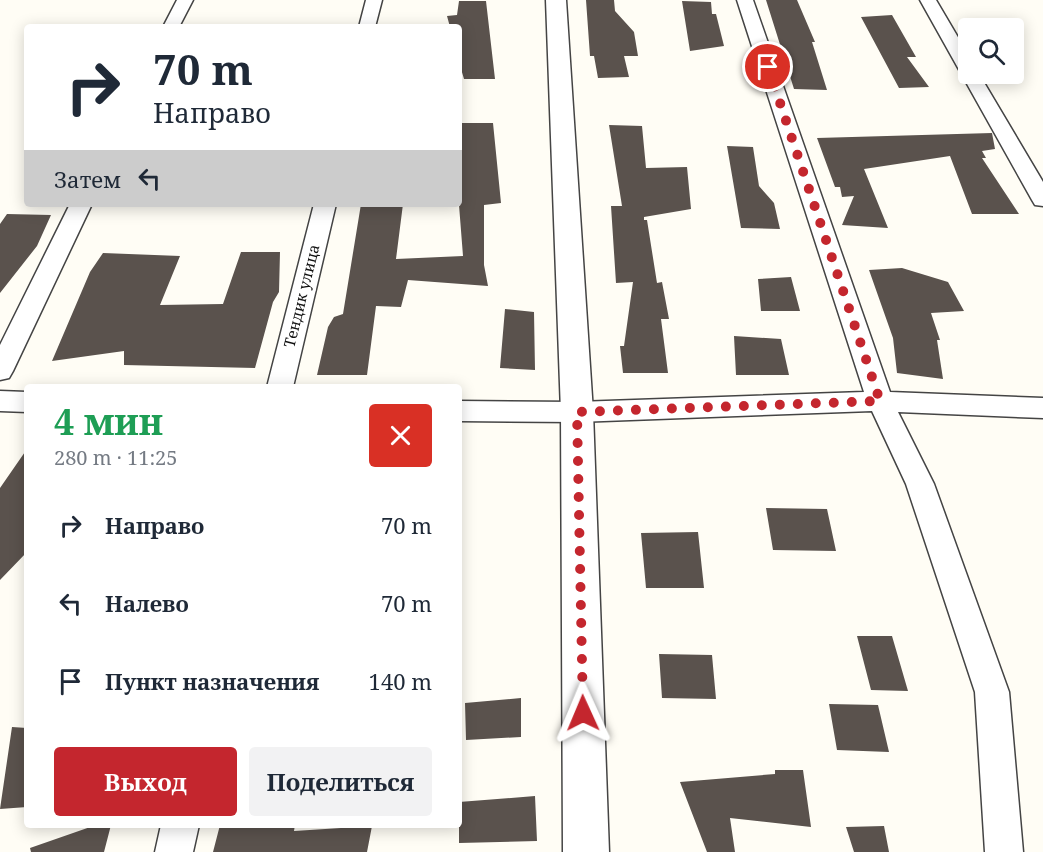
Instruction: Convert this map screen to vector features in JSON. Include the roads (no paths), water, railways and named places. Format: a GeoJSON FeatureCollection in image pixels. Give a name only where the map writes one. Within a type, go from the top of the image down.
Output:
{"type":"FeatureCollection","features":[{"type":"Feature","properties":{"kind":"street"},"geometry":{"type":"LineString","coordinates":[[173,24],[185,0]]}},
{"type":"Feature","properties":{"kind":"street"},"geometry":{"type":"LineString","coordinates":[[369,24],[374,0]]}},
{"type":"Feature","properties":{"kind":"street"},"geometry":{"type":"LineString","coordinates":[[556,0],[577,412],[586,852]]}},
{"type":"Feature","properties":{"kind":"street"},"geometry":{"type":"LineString","coordinates":[[746,0],[880,401],[920,484],[992,692],[1004,852]]}},
{"type":"Feature","properties":{"kind":"street"},"geometry":{"type":"LineString","coordinates":[[928,0],[958,51]]}},
{"type":"Feature","properties":{"kind":"street"},"geometry":{"type":"LineString","coordinates":[[977,84],[1043,200]]}},
{"type":"Feature","properties":{"kind":"street"},"geometry":{"type":"LineString","coordinates":[[0,371],[80,207]]}},
{"type":"Feature","properties":{"kind":"street","name":"Тендик улица"},"geometry":{"type":"LineString","coordinates":[[281,384],[324,207]]}},
{"type":"Feature","properties":{"kind":"street"},"geometry":{"type":"LineString","coordinates":[[0,401],[24,402]]}},
{"type":"Feature","properties":{"kind":"street"},"geometry":{"type":"LineString","coordinates":[[462,411],[577,412],[880,401],[1043,408]]}},
{"type":"Feature","properties":{"kind":"street"},"geometry":{"type":"LineString","coordinates":[[174,852],[179,828]]}}]}
